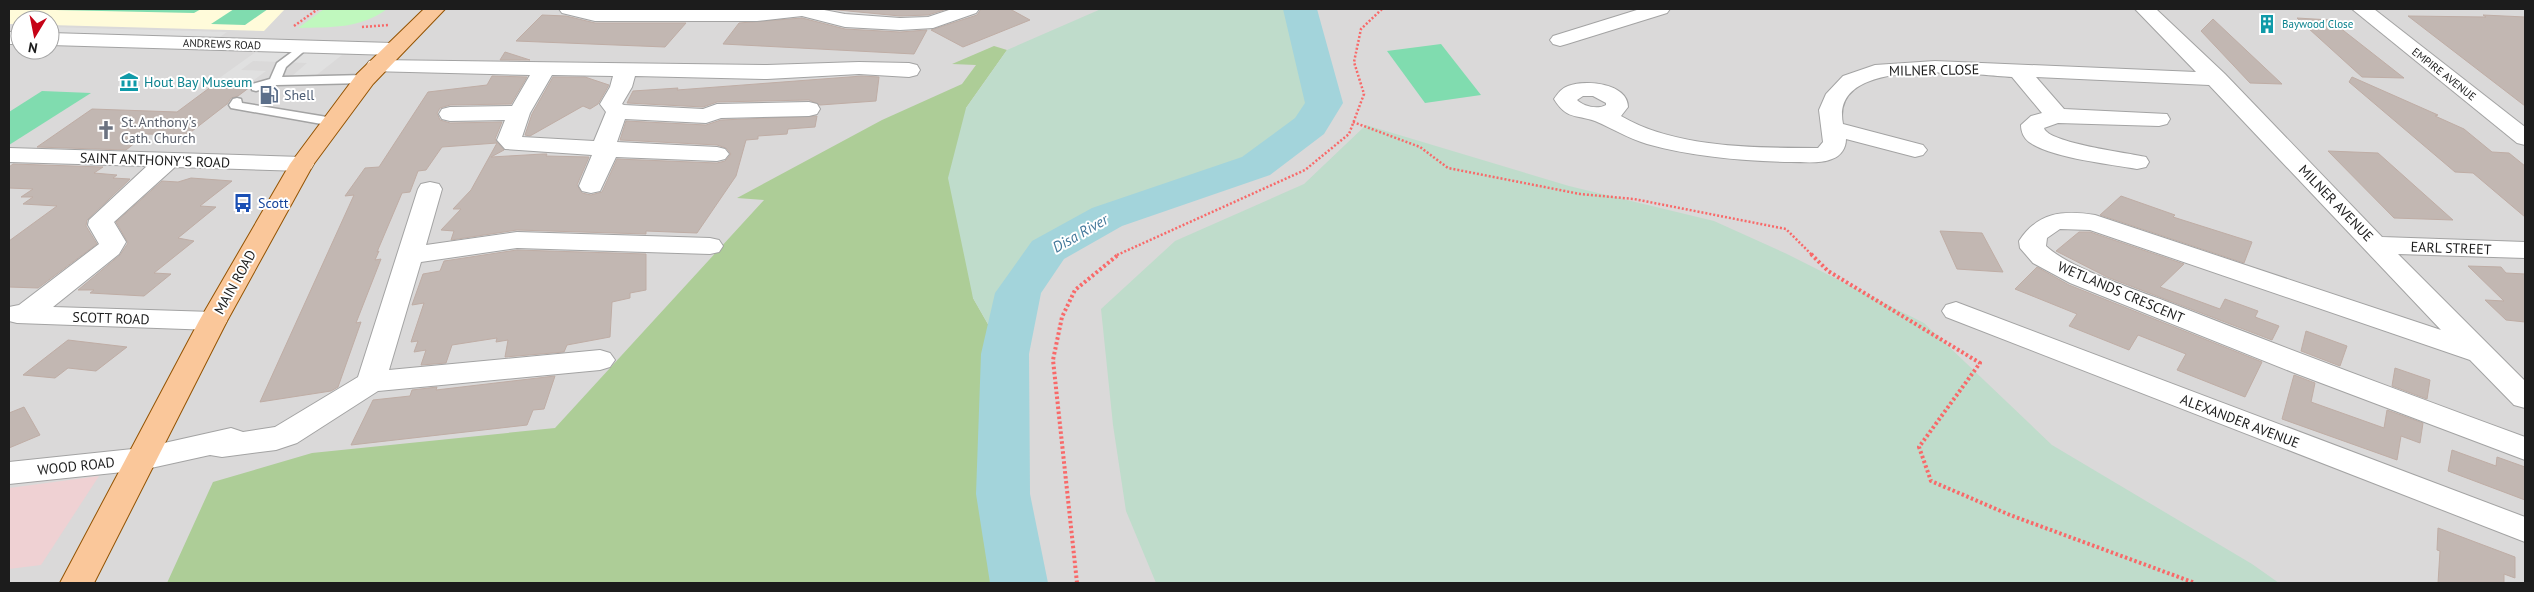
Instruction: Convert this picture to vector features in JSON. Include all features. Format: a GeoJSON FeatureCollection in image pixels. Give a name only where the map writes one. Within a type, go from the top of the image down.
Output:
{"type":"FeatureCollection","features":[{"type":"Feature","properties":{"kind":"main road","name":"MAIN ROAD"},"geometry":{"type":"LineString","coordinates":[[77,583],[213,320],[302,164],[371,72],[393,48],[435,9]]}},
{"type":"Feature","properties":{"kind":"street"},"geometry":{"type":"LineString","coordinates":[[569,9],[595,14],[738,15],[770,15],[803,9],[838,20],[921,23],[935,21],[969,9]]}},
{"type":"Feature","properties":{"kind":"street"},"geometry":{"type":"LineString","coordinates":[[1560,40],[1660,9]]}},
{"type":"Feature","properties":{"kind":"street","name":"MILNER AVENUE"},"geometry":{"type":"LineString","coordinates":[[2145,9],[2217,79],[2479,353],[2525,398]]}},
{"type":"Feature","properties":{"kind":"street","name":"EMPIRE AVENUE"},"geometry":{"type":"LineString","coordinates":[[2362,9],[2525,138]]}},
{"type":"Feature","properties":{"kind":"street","name":"ANDREWS ROAD"},"geometry":{"type":"LineString","coordinates":[[60,39],[393,48]]}},
{"type":"Feature","properties":{"kind":"street"},"geometry":{"type":"LineString","coordinates":[[371,72],[546,67],[767,72],[858,68],[909,70]]}},
{"type":"Feature","properties":{"kind":"street"},"geometry":{"type":"LineString","coordinates":[[546,67],[519,113],[509,140],[513,144],[717,154]]}},
{"type":"Feature","properties":{"kind":"street","name":"MILNER CLOSE"},"geometry":{"type":"LineString","coordinates":[[1600,115],[1625,129],[1657,139],[1738,151],[1822,155],[1830,153],[1836,139],[1830,109],[1839,92],[1848,82],[1862,75],[1906,68],[2018,70],[2217,79]]}},
{"type":"Feature","properties":{"kind":"street"},"geometry":{"type":"LineString","coordinates":[[617,112],[611,104],[626,69]]}},
{"type":"Feature","properties":{"kind":"street"},"geometry":{"type":"LineString","coordinates":[[2018,70],[2058,116]]}},
{"type":"Feature","properties":{"kind":"street"},"geometry":{"type":"LineString","coordinates":[[690,152],[716,109]]}},
{"type":"Feature","properties":{"kind":"street"},"geometry":{"type":"LineString","coordinates":[[617,112],[809,109]]}},
{"type":"Feature","properties":{"kind":"street"},"geometry":{"type":"LineString","coordinates":[[591,186],[607,149],[605,140],[617,112]]}},
{"type":"Feature","properties":{"kind":"street"},"geometry":{"type":"LineString","coordinates":[[450,114],[519,113]]}},
{"type":"Feature","properties":{"kind":"street"},"geometry":{"type":"LineString","coordinates":[[2137,162],[2052,143],[2036,135],[2032,129],[2035,123],[2058,116],[2159,119]]}},
{"type":"Feature","properties":{"kind":"street"},"geometry":{"type":"LineString","coordinates":[[1833,128],[1915,150]]}},
{"type":"Feature","properties":{"kind":"street","name":"SAINT ANTHONY'S ROAD"},"geometry":{"type":"LineString","coordinates":[[9,155],[302,164]]}},
{"type":"Feature","properties":{"kind":"street"},"geometry":{"type":"LineString","coordinates":[[18,314],[110,248],[113,242],[101,225],[102,220],[170,160]]}},
{"type":"Feature","properties":{"kind":"street"},"geometry":{"type":"LineString","coordinates":[[430,190],[408,256],[371,382],[600,360]]}},
{"type":"Feature","properties":{"kind":"street","name":"WETLANDS CRESCENT"},"geometry":{"type":"LineString","coordinates":[[2479,353],[2095,223],[2073,220],[2050,223],[2040,229],[2032,241],[2033,248],[2042,257],[2080,277],[2302,365],[2525,449]]}},
{"type":"Feature","properties":{"kind":"street"},"geometry":{"type":"LineString","coordinates":[[408,256],[517,240],[710,246]]}},
{"type":"Feature","properties":{"kind":"street","name":"EARL STREET"},"geometry":{"type":"LineString","coordinates":[[2376,245],[2525,250]]}},
{"type":"Feature","properties":{"kind":"street","name":"ALEXANDER AVENUE"},"geometry":{"type":"LineString","coordinates":[[1956,311],[2525,530]]}},
{"type":"Feature","properties":{"kind":"street","name":"SCOTT ROAD"},"geometry":{"type":"LineString","coordinates":[[18,314],[213,320]]}},
{"type":"Feature","properties":{"kind":"street","name":"WOOD ROAD"},"geometry":{"type":"LineString","coordinates":[[9,473],[142,459],[215,445],[222,446],[276,439],[297,430],[371,382]]}},
{"type":"Feature","properties":{"kind":"lane"},"geometry":{"type":"LineString","coordinates":[[275,81],[281,64],[304,46]]}},
{"type":"Feature","properties":{"kind":"lane"},"geometry":{"type":"LineString","coordinates":[[256,87],[275,81],[371,72]]}},
{"type":"Feature","properties":{"kind":"lane"},"geometry":{"type":"LineString","coordinates":[[237,102],[235,104],[237,106],[251,110],[333,122]]}},
{"type":"Feature","properties":{"kind":"path"},"geometry":{"type":"LineString","coordinates":[[289,30],[318,9]]}},
{"type":"Feature","properties":{"kind":"path"},"geometry":{"type":"LineString","coordinates":[[1077,583],[1053,360],[1062,318],[1075,290],[1121,252],[1305,170],[1348,134],[1364,94],[1354,62],[1361,30],[1382,9]]}},
{"type":"Feature","properties":{"kind":"path"},"geometry":{"type":"LineString","coordinates":[[1353,122],[1420,147],[1448,168],[1580,194],[1634,200],[1786,229],[1828,271],[1980,363],[1920,447],[1931,481],[2010,515],[2195,583]]}},
{"type":"Feature","properties":{"kind":"shaded area"},"geometry":{"type":"Polygon","coordinates":[[[9,9],[2525,9],[2525,583],[9,583],[9,9]]]}},
{"type":"Feature","properties":{"kind":"shaded area"},"geometry":{"type":"Polygon","coordinates":[[[9,9],[285,9],[264,31],[60,25],[60,10],[10,10],[9,24],[9,9]]]}},
{"type":"Feature","properties":{"kind":"shaded area"},"geometry":{"type":"Polygon","coordinates":[[[60,27],[227,32],[217,39],[60,34],[60,27]]]}},
{"type":"Feature","properties":{"kind":"shaded area"},"geometry":{"type":"Polygon","coordinates":[[[257,51],[342,55],[314,77],[292,76],[307,63],[253,61],[241,70],[266,71],[254,80],[218,79],[257,51]]]}},
{"type":"Feature","properties":{"kind":"shaded area"},"geometry":{"type":"Polygon","coordinates":[[[99,476],[41,565],[9,569],[9,488],[99,476]]]}},
{"type":"Feature","properties":{"kind":"green space"},"geometry":{"type":"Polygon","coordinates":[[[9,9],[201,9],[194,13],[9,9]]]}},
{"type":"Feature","properties":{"kind":"green space"},"geometry":{"type":"Polygon","coordinates":[[[234,9],[268,9],[245,25],[211,24],[234,9]]]}},
{"type":"Feature","properties":{"kind":"green space"},"geometry":{"type":"Polygon","coordinates":[[[324,9],[387,9],[377,16],[356,24],[298,28],[324,9]]]}},
{"type":"Feature","properties":{"kind":"green space"},"geometry":{"type":"Polygon","coordinates":[[[1101,9],[1300,9],[1324,103],[1310,126],[1256,166],[1107,217],[1048,250],[1018,293],[1005,354],[973,298],[948,178],[966,108],[1007,50],[1101,9]]]}},
{"type":"Feature","properties":{"kind":"green space"},"geometry":{"type":"Polygon","coordinates":[[[1441,44],[1481,95],[1425,103],[1387,51],[1441,44]]]}},
{"type":"Feature","properties":{"kind":"green space"},"geometry":{"type":"Polygon","coordinates":[[[994,46],[1007,50],[966,108],[973,298],[1005,354],[1003,494],[1019,583],[167,583],[213,482],[312,453],[555,428],[764,200],[737,198],[882,120],[962,84],[976,65],[952,64],[994,46]]]}},
{"type":"Feature","properties":{"kind":"green space"},"geometry":{"type":"Polygon","coordinates":[[[42,91],[91,93],[9,145],[9,112],[42,91]]]}},
{"type":"Feature","properties":{"kind":"green space"},"geometry":{"type":"Polygon","coordinates":[[[1366,125],[1569,186],[1714,221],[1787,254],[1924,323],[2052,445],[2252,564],[2279,583],[1156,583],[1126,511],[1113,425],[1101,309],[1175,241],[1304,184],[1366,125]]]}},
{"type":"Feature","properties":{"kind":"building"},"geometry":{"type":"Polygon","coordinates":[[[828,9],[947,9],[928,15],[900,16],[828,9]]]}},
{"type":"Feature","properties":{"kind":"building"},"geometry":{"type":"Polygon","coordinates":[[[981,9],[1010,9],[1030,20],[963,47],[931,30],[977,15],[981,9]]]}},
{"type":"Feature","properties":{"kind":"building"},"geometry":{"type":"Polygon","coordinates":[[[542,15],[566,16],[595,23],[686,23],[665,47],[516,41],[542,15]]]}},
{"type":"Feature","properties":{"kind":"building"},"geometry":{"type":"Polygon","coordinates":[[[2483,15],[2525,17],[2525,106],[2408,16],[2486,17],[2483,15]]]}},
{"type":"Feature","properties":{"kind":"building"},"geometry":{"type":"Polygon","coordinates":[[[802,18],[845,29],[900,32],[927,30],[914,54],[723,44],[739,23],[802,18]]]}},
{"type":"Feature","properties":{"kind":"building"},"geometry":{"type":"Polygon","coordinates":[[[2297,18],[2330,20],[2404,78],[2362,77],[2297,18]]]}},
{"type":"Feature","properties":{"kind":"building"},"geometry":{"type":"Polygon","coordinates":[[[2213,19],[2282,84],[2250,83],[2201,31],[2213,19]]]}},
{"type":"Feature","properties":{"kind":"building"},"geometry":{"type":"Polygon","coordinates":[[[505,52],[530,60],[500,60],[505,52]]]}},
{"type":"Feature","properties":{"kind":"building"},"geometry":{"type":"Polygon","coordinates":[[[492,76],[527,77],[511,104],[450,105],[440,108],[437,113],[440,120],[450,123],[502,122],[495,139],[504,150],[491,157],[547,154],[546,156],[589,157],[577,185],[582,193],[591,195],[602,192],[617,159],[717,163],[725,161],[731,154],[726,148],[717,145],[620,140],[626,121],[706,125],[721,120],[817,116],[815,127],[788,129],[787,134],[758,136],[758,139],[746,140],[736,176],[697,233],[646,231],[646,234],[517,230],[451,240],[454,231],[441,230],[461,209],[453,209],[471,190],[497,143],[442,147],[426,170],[418,171],[410,192],[402,193],[377,252],[379,251],[375,260],[381,259],[356,323],[361,322],[338,387],[331,391],[260,402],[354,195],[345,196],[365,168],[379,167],[428,92],[487,85],[492,76]]]}},
{"type":"Feature","properties":{"kind":"building"},"geometry":{"type":"Polygon","coordinates":[[[862,76],[879,77],[876,101],[820,105],[809,100],[717,102],[703,107],[627,103],[633,91],[678,88],[677,90],[862,76]]]}},
{"type":"Feature","properties":{"kind":"building"},"geometry":{"type":"Polygon","coordinates":[[[553,77],[585,77],[609,85],[598,104],[590,109],[583,106],[530,136],[525,135],[532,114],[553,77]]]}},
{"type":"Feature","properties":{"kind":"building"},"geometry":{"type":"Polygon","coordinates":[[[2352,77],[2438,115],[2435,116],[2464,129],[2492,152],[2509,153],[2525,166],[2525,217],[2473,173],[2455,172],[2349,82],[2352,77]]]}},
{"type":"Feature","properties":{"kind":"building"},"geometry":{"type":"Polygon","coordinates":[[[220,80],[253,81],[245,87],[250,87],[238,96],[231,98],[227,104],[187,135],[146,134],[126,150],[37,147],[92,109],[177,112],[220,80]]]}},
{"type":"Feature","properties":{"kind":"building"},"geometry":{"type":"Polygon","coordinates":[[[2328,151],[2378,153],[2453,220],[2394,218],[2328,151]]]}},
{"type":"Feature","properties":{"kind":"building"},"geometry":{"type":"Polygon","coordinates":[[[13,164],[103,167],[94,173],[117,175],[113,178],[130,179],[87,220],[86,226],[97,244],[38,288],[9,287],[9,241],[57,206],[23,204],[33,197],[21,197],[33,189],[9,188],[9,167],[13,164]]]}},
{"type":"Feature","properties":{"kind":"building"},"geometry":{"type":"Polygon","coordinates":[[[191,178],[232,181],[200,206],[216,207],[178,238],[194,241],[154,273],[171,274],[144,296],[90,293],[94,290],[78,290],[120,255],[128,243],[116,222],[162,181],[178,182],[191,178]]]}},
{"type":"Feature","properties":{"kind":"building"},"geometry":{"type":"Polygon","coordinates":[[[2121,196],[2175,215],[2173,217],[2252,242],[2244,263],[2100,215],[2121,196]]]}},
{"type":"Feature","properties":{"kind":"building"},"geometry":{"type":"Polygon","coordinates":[[[1940,231],[1982,233],[2003,272],[1957,269],[1940,231]]]}},
{"type":"Feature","properties":{"kind":"building"},"geometry":{"type":"Polygon","coordinates":[[[2079,232],[2090,232],[2184,264],[2160,287],[2220,309],[2225,299],[2258,311],[2255,317],[2279,326],[2272,340],[2107,277],[2056,251],[2079,232]]]}},
{"type":"Feature","properties":{"kind":"building"},"geometry":{"type":"Polygon","coordinates":[[[517,250],[646,254],[646,290],[630,293],[630,298],[612,302],[610,337],[567,345],[564,352],[505,357],[508,340],[496,342],[497,338],[452,345],[446,363],[421,365],[426,350],[414,352],[418,341],[411,342],[424,303],[412,305],[423,274],[440,271],[444,261],[517,250]]]}},
{"type":"Feature","properties":{"kind":"building"},"geometry":{"type":"Polygon","coordinates":[[[2468,266],[2501,267],[2506,273],[2525,274],[2525,322],[2506,320],[2485,300],[2504,301],[2468,266]]]}},
{"type":"Feature","properties":{"kind":"building"},"geometry":{"type":"Polygon","coordinates":[[[2037,267],[2069,285],[2262,362],[2245,397],[2177,370],[2186,354],[2138,335],[2129,350],[2069,326],[2077,314],[2015,289],[2037,267]]]}},
{"type":"Feature","properties":{"kind":"building"},"geometry":{"type":"Polygon","coordinates":[[[2306,331],[2347,346],[2340,366],[2301,351],[2306,331]]]}},
{"type":"Feature","properties":{"kind":"building"},"geometry":{"type":"Polygon","coordinates":[[[68,340],[127,347],[96,371],[68,368],[55,378],[23,375],[68,340]]]}},
{"type":"Feature","properties":{"kind":"building"},"geometry":{"type":"Polygon","coordinates":[[[2395,368],[2430,380],[2427,399],[2392,386],[2395,368]]]}},
{"type":"Feature","properties":{"kind":"building"},"geometry":{"type":"Polygon","coordinates":[[[2294,375],[2315,383],[2311,402],[2384,428],[2387,410],[2423,423],[2420,443],[2401,436],[2397,460],[2282,419],[2294,375]]]}},
{"type":"Feature","properties":{"kind":"building"},"geometry":{"type":"Polygon","coordinates":[[[555,376],[544,409],[533,410],[527,425],[351,445],[373,400],[410,396],[412,390],[437,387],[436,390],[555,376]]]}},
{"type":"Feature","properties":{"kind":"building"},"geometry":{"type":"Polygon","coordinates":[[[24,407],[40,435],[9,448],[9,413],[24,407]]]}},
{"type":"Feature","properties":{"kind":"building"},"geometry":{"type":"Polygon","coordinates":[[[2452,450],[2496,466],[2497,457],[2525,467],[2525,500],[2448,471],[2452,450]]]}},
{"type":"Feature","properties":{"kind":"building"},"geometry":{"type":"Polygon","coordinates":[[[2438,528],[2515,557],[2515,578],[2504,574],[2504,583],[2438,583],[2440,551],[2437,550],[2438,528]]]}},
{"type":"Feature","properties":{"kind":"waterway","name":"Disa River"},"geometry":{"type":"LineString","coordinates":[[1019,583],[1003,494],[1005,354],[1018,293],[1048,250],[1107,217],[1256,166],[1310,126],[1324,103],[1300,9]]}},
{"type":"Feature","properties":{"kind":"place","name":"Baywood Close"},"geometry":{"type":"Point","coordinates":[2267,24]}},
{"type":"Feature","properties":{"kind":"place","name":"Hout Bay Museum"},"geometry":{"type":"Point","coordinates":[129,82]}},
{"type":"Feature","properties":{"kind":"place","name":"Shell"},"geometry":{"type":"Point","coordinates":[269,95]}},
{"type":"Feature","properties":{"kind":"place","name":"St. Anthony's Cath. Church"},"geometry":{"type":"Point","coordinates":[106,130]}},
{"type":"Feature","properties":{"kind":"place","name":"Scott"},"geometry":{"type":"Point","coordinates":[243,203]}}]}
